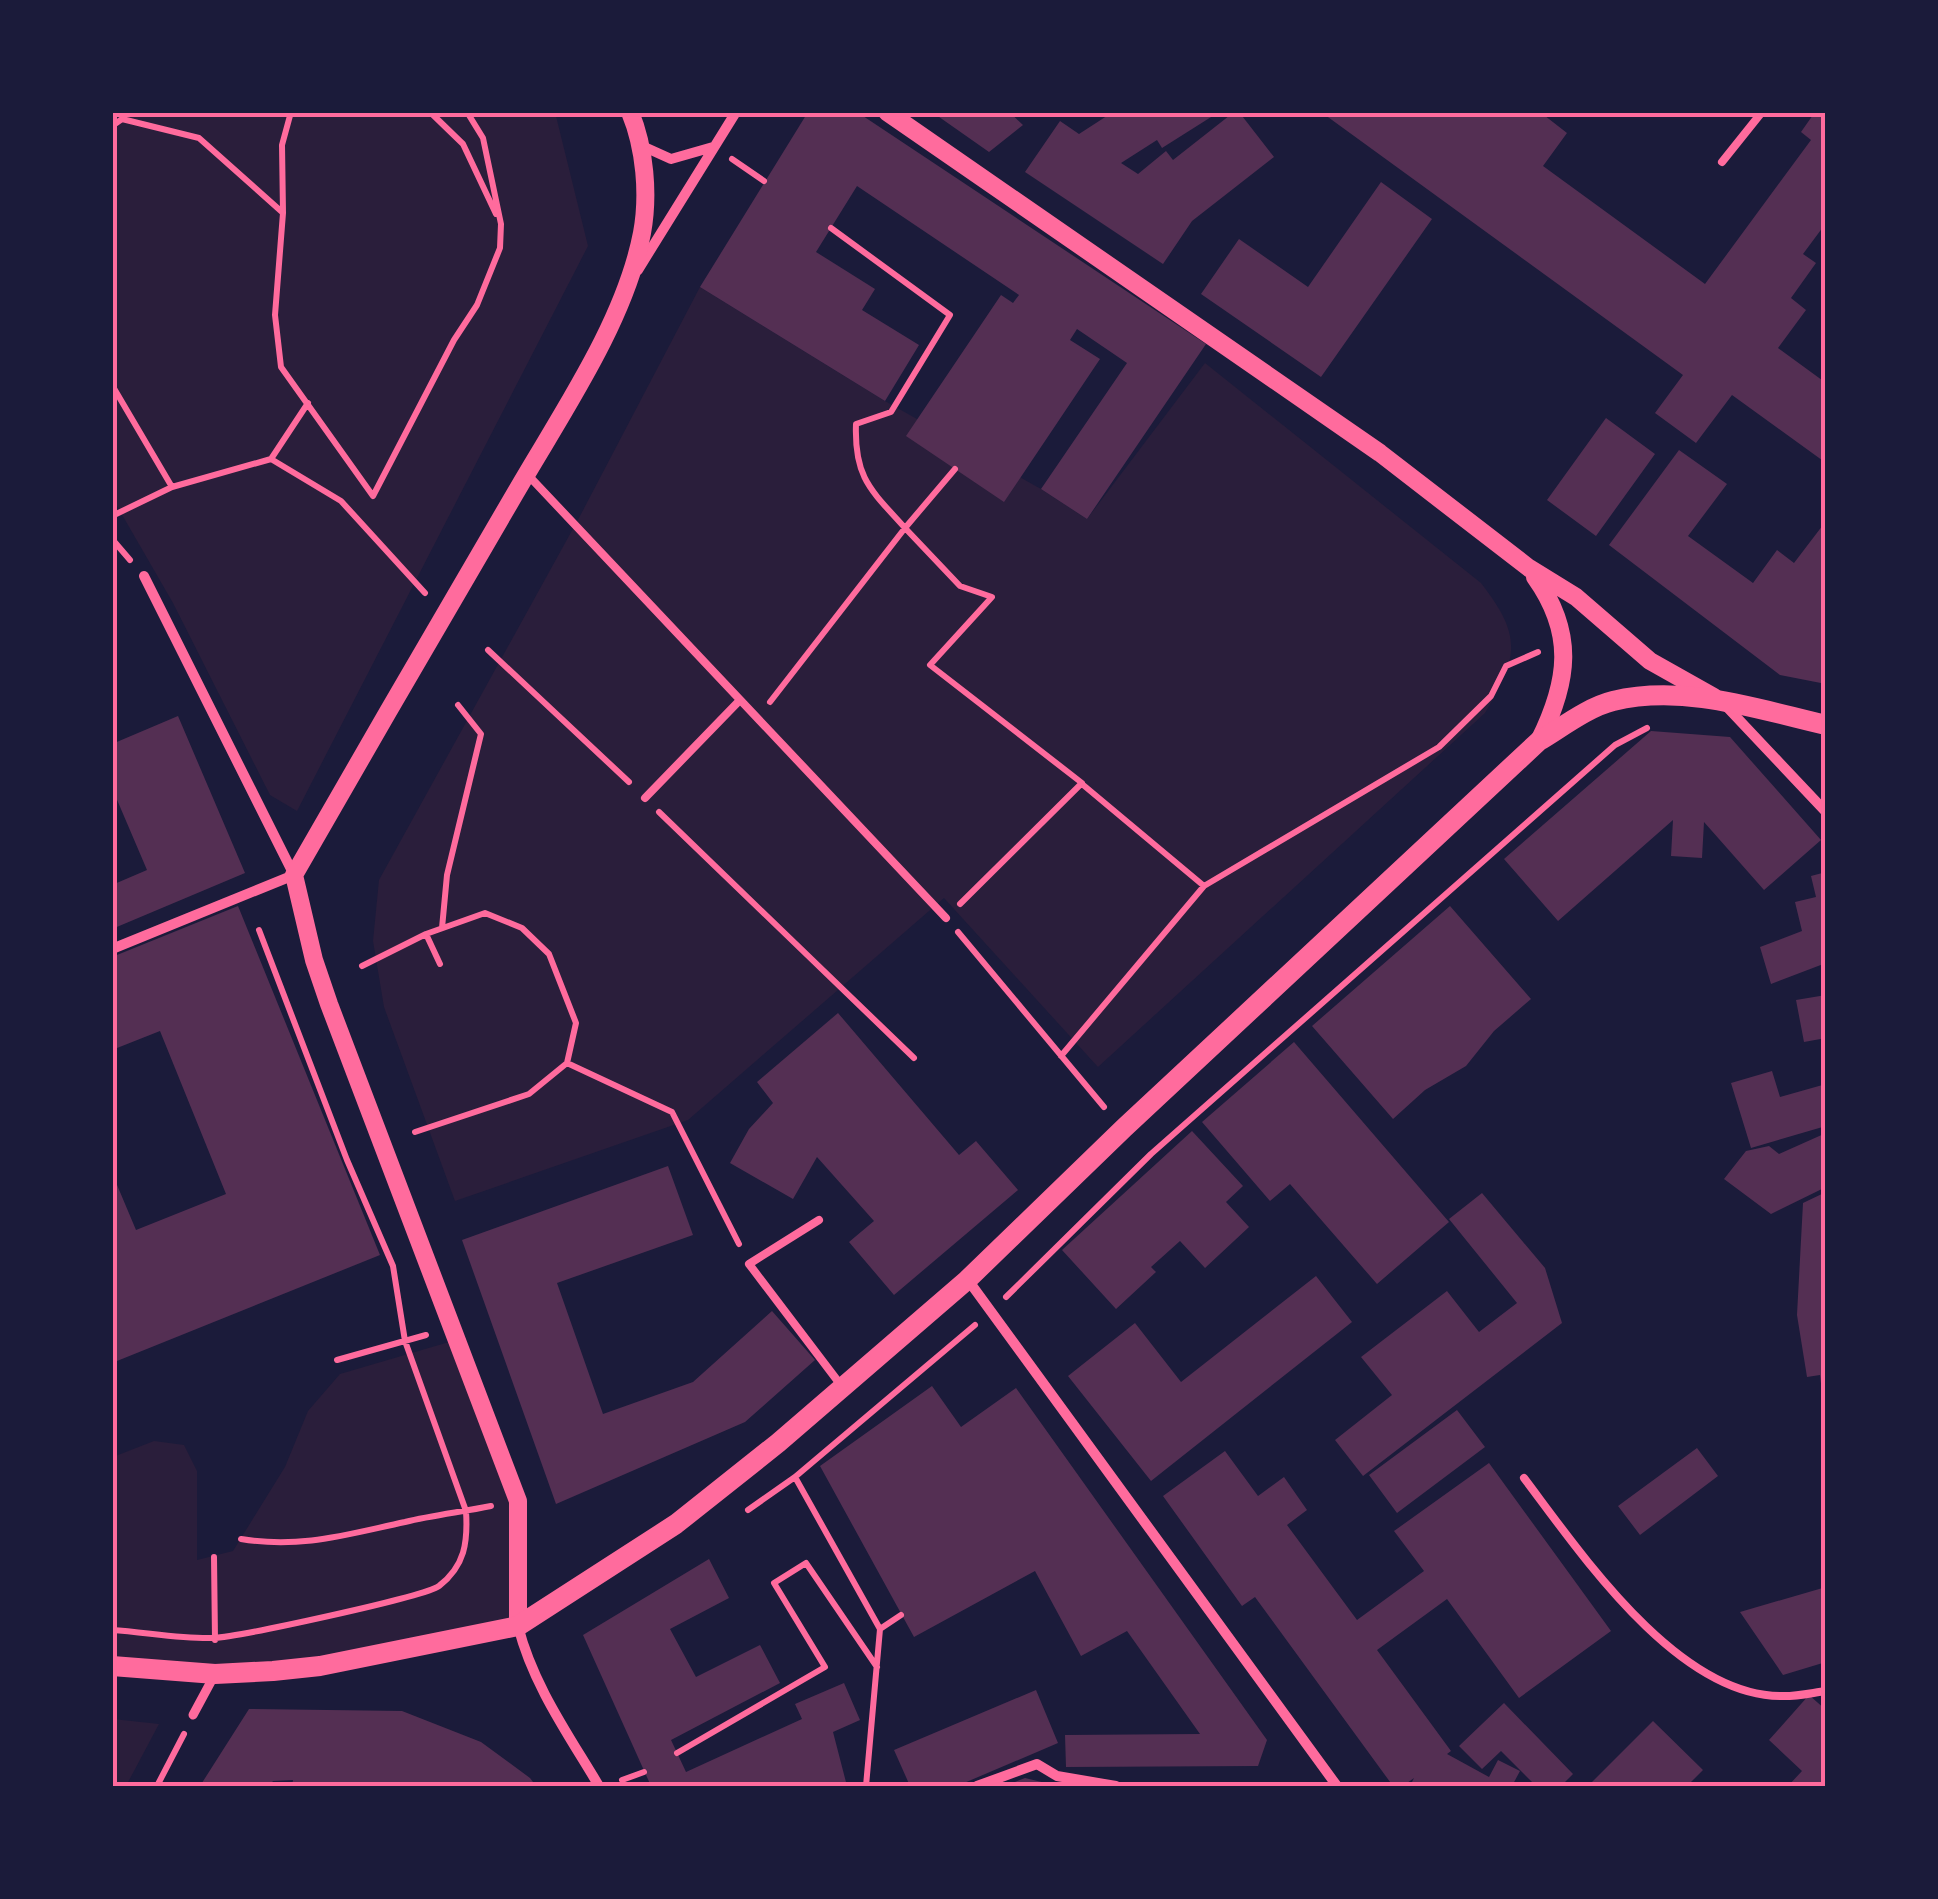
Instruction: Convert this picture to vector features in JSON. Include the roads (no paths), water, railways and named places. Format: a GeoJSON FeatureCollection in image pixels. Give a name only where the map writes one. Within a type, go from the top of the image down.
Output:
{"type":"FeatureCollection","features":[{"type":"Feature","properties":{"kind":"main road"},"geometry":{"type":"LineString","coordinates":[[112,1666],[215,1674],[320,1666],[518,1626],[676,1524],[968,1280],[1124,1128],[1538,741],[1610,702],[1669,694],[1826,724]]}},
{"type":"Feature","properties":{"kind":"street"},"geometry":{"type":"LineString","coordinates":[[624,292],[642,232],[644,180],[630,112]]}},
{"type":"Feature","properties":{"kind":"street"},"geometry":{"type":"LineString","coordinates":[[112,949],[294,874],[527,474],[596,352],[624,292],[736,112]]}},
{"type":"Feature","properties":{"kind":"street"},"geometry":{"type":"LineString","coordinates":[[887,112],[1380,453],[1529,568],[1586,605],[1650,661],[1722,702],[1826,812]]}},
{"type":"Feature","properties":{"kind":"street"},"geometry":{"type":"LineString","coordinates":[[639,145],[671,159],[714,147]]}},
{"type":"Feature","properties":{"kind":"street"},"geometry":{"type":"LineString","coordinates":[[1529,568],[1553,602],[1563,642],[1555,708],[1538,741]]}},
{"type":"Feature","properties":{"kind":"street"},"geometry":{"type":"LineString","coordinates":[[144,576],[294,874],[328,1004],[518,1502],[518,1626],[527,1660],[599,1786]]}},
{"type":"Feature","properties":{"kind":"street"},"geometry":{"type":"LineString","coordinates":[[968,1280],[1337,1786]]}},
{"type":"Feature","properties":{"kind":"street"},"geometry":{"type":"LineString","coordinates":[[194,1715],[215,1674]]}},
{"type":"Feature","properties":{"kind":"street"},"geometry":{"type":"LineString","coordinates":[[976,1786],[1036,1764],[1057,1776],[1116,1786]]}},
{"type":"Feature","properties":{"kind":"lane"},"geometry":{"type":"LineString","coordinates":[[1722,162],[1762,112]]}},
{"type":"Feature","properties":{"kind":"lane"},"geometry":{"type":"LineString","coordinates":[[527,474],[946,918]]}},
{"type":"Feature","properties":{"kind":"lane"},"geometry":{"type":"LineString","coordinates":[[645,798],[740,700]]}},
{"type":"Feature","properties":{"kind":"lane"},"geometry":{"type":"LineString","coordinates":[[818,1220],[749,1264],[843,1388]]}},
{"type":"Feature","properties":{"kind":"lane"},"geometry":{"type":"LineString","coordinates":[[1524,1478],[1617,1599],[1646,1628],[1698,1666],[1746,1690],[1779,1696],[1826,1691]]}}]}
